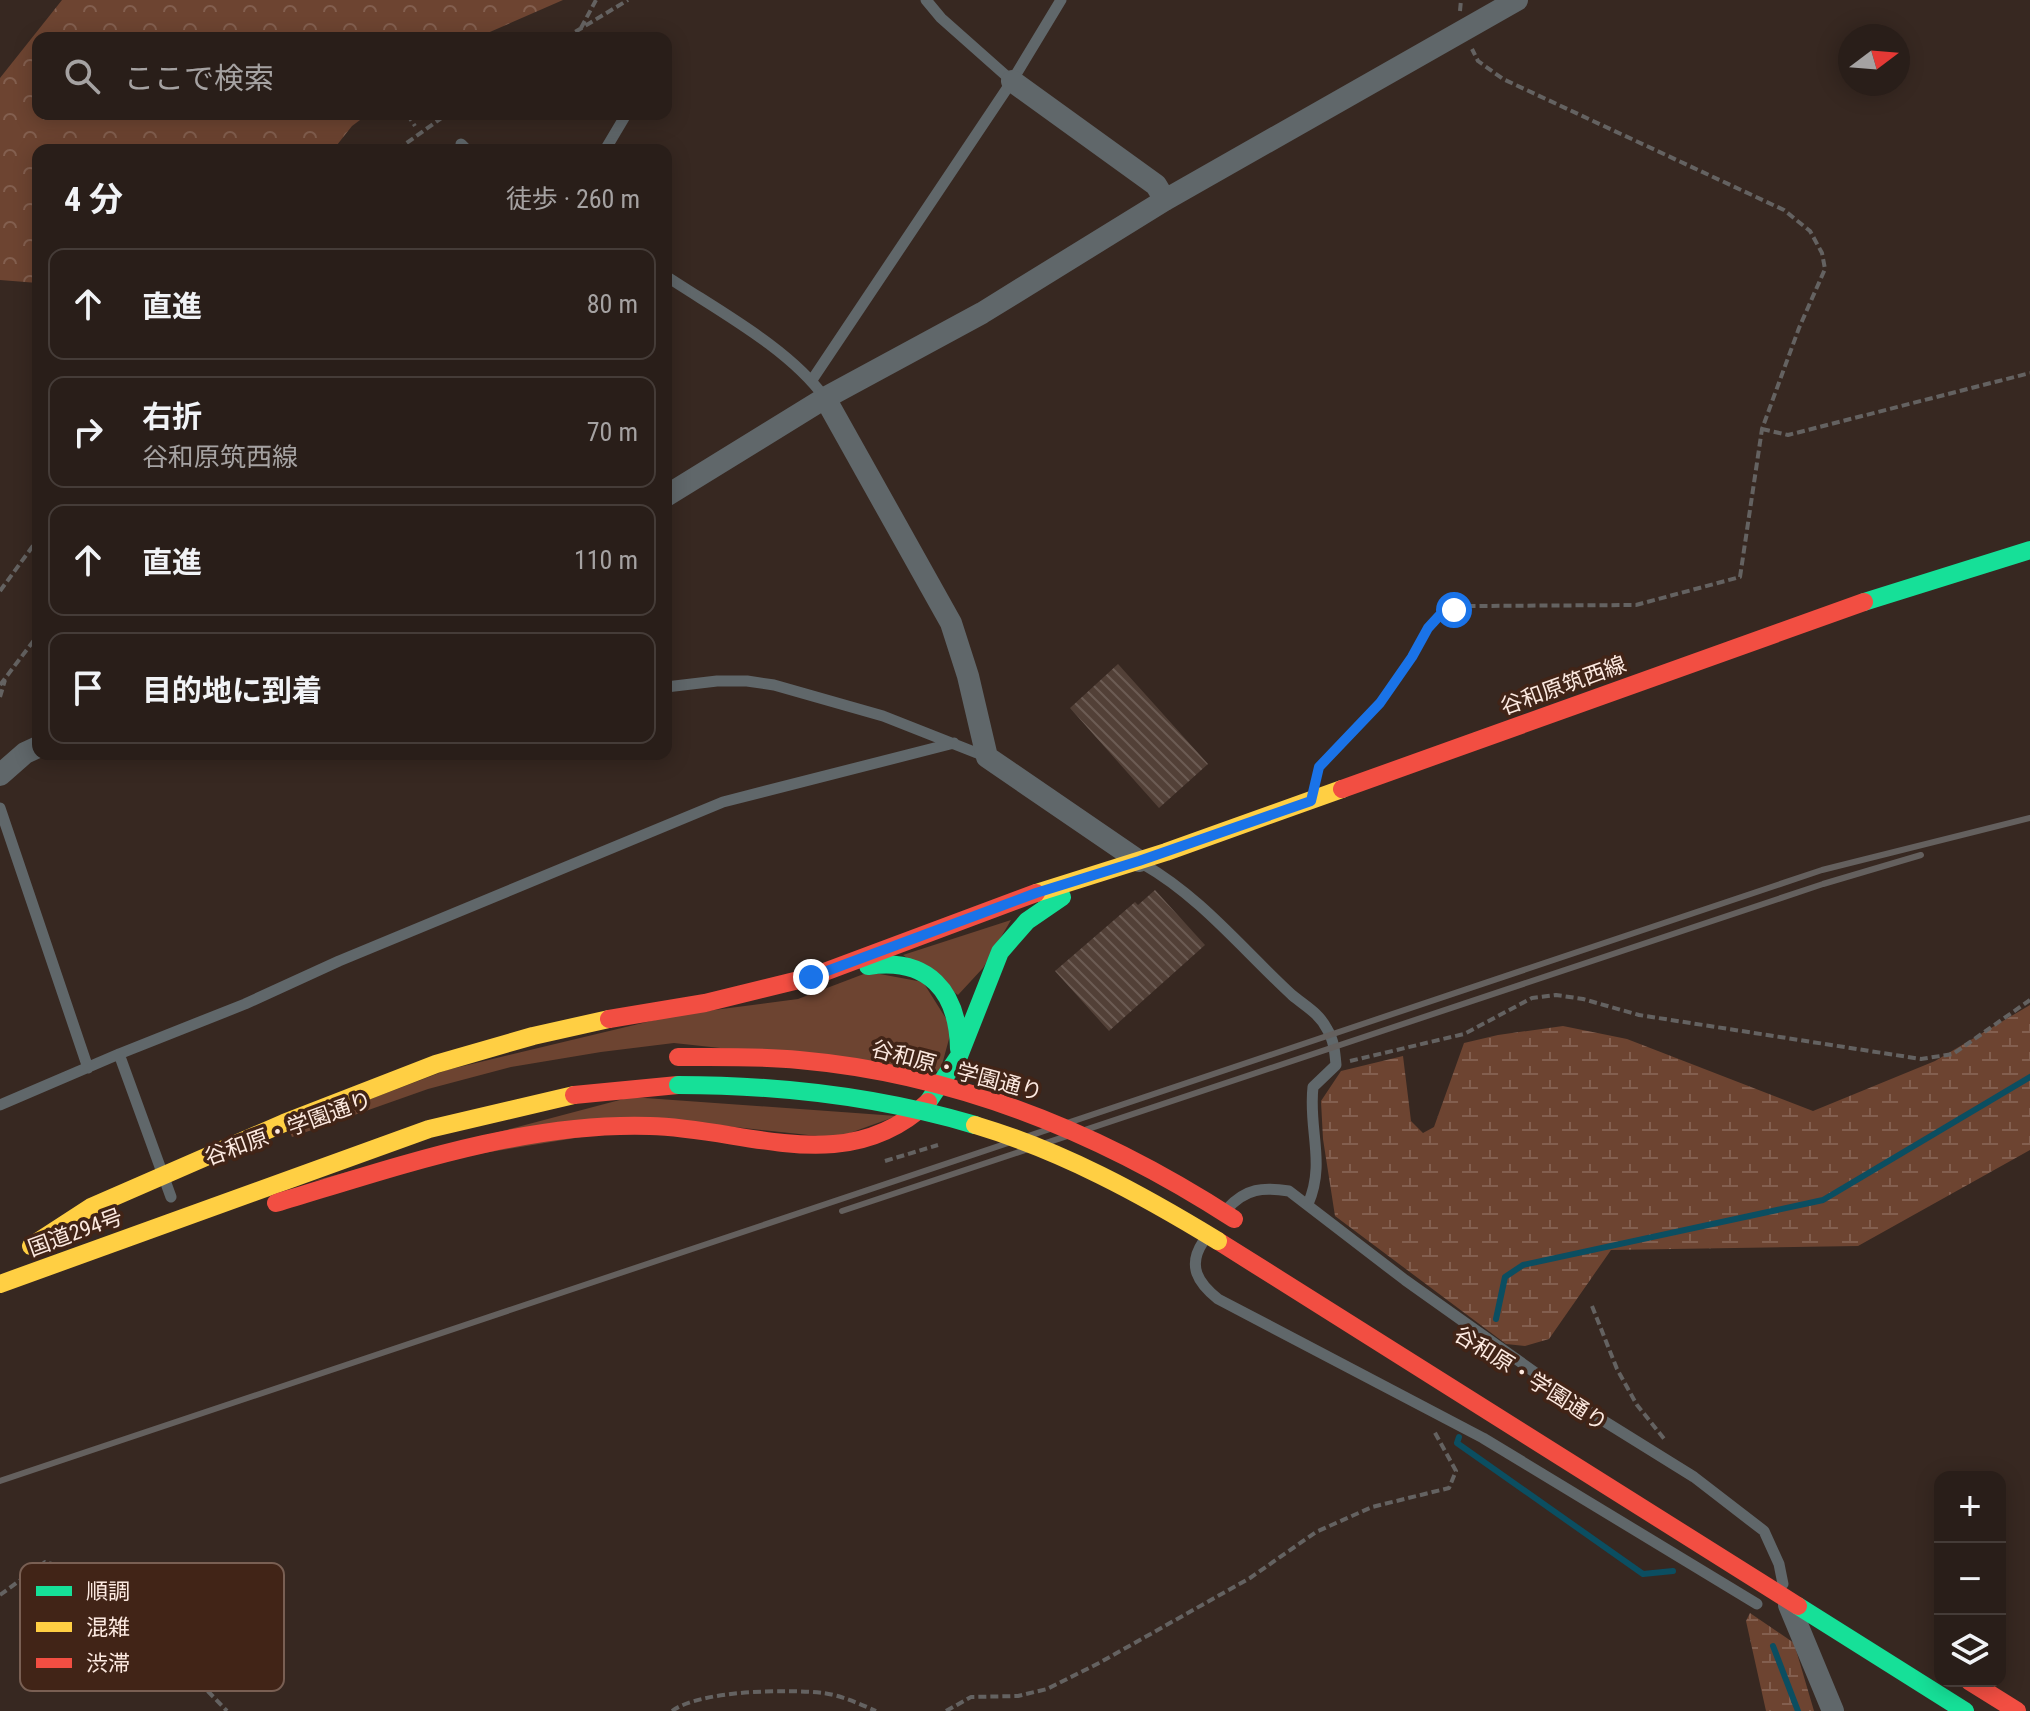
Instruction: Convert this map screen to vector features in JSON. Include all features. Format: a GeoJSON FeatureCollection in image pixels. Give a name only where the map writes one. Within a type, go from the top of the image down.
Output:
{"type":"FeatureCollection","features":[{"type":"Feature","properties":{"kind":"main road","name":"谷和原筑西線"},"geometry":{"type":"LineString","coordinates":[[1114,870],[1898,590],[2030,550]]}},
{"type":"Feature","properties":{"kind":"main road"},"geometry":{"type":"LineString","coordinates":[[811,977],[1036,893],[1114,870]]}},
{"type":"Feature","properties":{"kind":"main road"},"geometry":{"type":"LineString","coordinates":[[166,1226],[207,1225],[462,1151],[518,1137],[576,1128],[648,1124],[776,1143],[850,1145],[899,1126],[928,1104],[953,1069],[992,967],[1023,923],[1047,905],[1114,870]]}},
{"type":"Feature","properties":{"kind":"main road"},"geometry":{"type":"LineString","coordinates":[[31,1246],[91,1207],[284,1123],[436,1064],[533,1036],[614,1018],[705,1003],[811,977],[893,961],[918,968],[940,987],[952,1003],[960,1037],[958,1056]]}},
{"type":"Feature","properties":{"kind":"main road","name":"谷和原・学園通り"},"geometry":{"type":"LineString","coordinates":[[672,1057],[801,1060],[894,1075],[986,1098],[1116,1149],[1171,1178],[1241,1223]]}},
{"type":"Feature","properties":{"kind":"main road"},"geometry":{"type":"LineString","coordinates":[[166,1226],[429,1129],[551,1099],[599,1091],[678,1085],[755,1084],[892,1102],[952,1117],[1002,1133],[1086,1167],[1140,1195],[1218,1241],[1786,1616],[1965,1711]]}},
{"type":"Feature","properties":{"kind":"main road"},"geometry":{"type":"LineString","coordinates":[[31,1246],[115,1217]]}},
{"type":"Feature","properties":{"kind":"main road","name":"国道294号"},"geometry":{"type":"LineString","coordinates":[[0,1284],[166,1226]]}},
{"type":"Feature","properties":{"kind":"main road","name":"国道294号"},"geometry":{"type":"LineString","coordinates":[[10,1253],[31,1246]]}},
{"type":"Feature","properties":{"kind":"main road"},"geometry":{"type":"LineString","coordinates":[[1756,1549],[1805,1581]]}},
{"type":"Feature","properties":{"kind":"main road"},"geometry":{"type":"LineString","coordinates":[[1979,1687],[2017,1711]]}},
{"type":"Feature","properties":{"kind":"street"},"geometry":{"type":"LineString","coordinates":[[672,492],[818,389],[982,313],[1165,200],[1517,0]]}},
{"type":"Feature","properties":{"kind":"street"},"geometry":{"type":"LineString","coordinates":[[1012,81],[1156,185],[1165,200]]}},
{"type":"Feature","properties":{"kind":"street"},"geometry":{"type":"LineString","coordinates":[[818,389],[951,623],[968,676],[987,757],[1139,861]]}},
{"type":"Feature","properties":{"kind":"street"},"geometry":{"type":"LineString","coordinates":[[0,775],[32,750]]}},
{"type":"Feature","properties":{"kind":"street"},"geometry":{"type":"LineString","coordinates":[[1786,1616],[1833,1711]]}},
{"type":"Feature","properties":{"kind":"lane"},"geometry":{"type":"LineString","coordinates":[[926,0],[941,18],[1012,81]]}},
{"type":"Feature","properties":{"kind":"lane"},"geometry":{"type":"LineString","coordinates":[[672,280],[787,358],[818,389],[1061,0]]}},
{"type":"Feature","properties":{"kind":"lane"},"geometry":{"type":"LineString","coordinates":[[609,144],[623,120]]}},
{"type":"Feature","properties":{"kind":"lane"},"geometry":{"type":"LineString","coordinates":[[672,686],[717,681],[774,685],[883,716],[987,757]]}},
{"type":"Feature","properties":{"kind":"lane"},"geometry":{"type":"LineString","coordinates":[[0,1105],[723,802],[954,743]]}},
{"type":"Feature","properties":{"kind":"lane"},"geometry":{"type":"LineString","coordinates":[[0,808],[88,1068]]}},
{"type":"Feature","properties":{"kind":"lane"},"geometry":{"type":"LineString","coordinates":[[1139,861],[1177,887],[1226,929],[1294,997],[1313,1010],[1331,1035],[1336,1065],[1313,1087],[1311,1116],[1318,1165],[1315,1188],[1308,1204]]}},
{"type":"Feature","properties":{"kind":"lane"},"geometry":{"type":"LineString","coordinates":[[119,1054],[171,1197]]}},
{"type":"Feature","properties":{"kind":"lane"},"geometry":{"type":"LineString","coordinates":[[1265,1187],[1289,1191],[1308,1204],[1405,1280],[1599,1418],[1694,1477],[1764,1531],[1779,1564],[1786,1616],[1483,1438],[1218,1299],[1202,1286],[1197,1272],[1198,1249],[1215,1222],[1237,1197],[1265,1187]]}},
{"type":"Feature","properties":{"kind":"path"},"geometry":{"type":"LineString","coordinates":[[580,30],[596,0]]}},
{"type":"Feature","properties":{"kind":"path"},"geometry":{"type":"LineString","coordinates":[[576,32],[628,0]]}},
{"type":"Feature","properties":{"kind":"path"},"geometry":{"type":"LineString","coordinates":[[1311,801],[1319,767],[1380,703],[1439,616],[1471,606],[1636,605],[1740,577],[1762,429],[1799,328],[1825,269],[1822,253],[1810,231],[1784,210],[1503,79],[1478,61],[1459,17],[1461,0]]}},
{"type":"Feature","properties":{"kind":"path"},"geometry":{"type":"LineString","coordinates":[[411,120],[415,126]]}},
{"type":"Feature","properties":{"kind":"path"},"geometry":{"type":"LineString","coordinates":[[405,144],[439,120]]}},
{"type":"Feature","properties":{"kind":"path"},"geometry":{"type":"LineString","coordinates":[[1762,429],[1788,435],[2030,373]]}},
{"type":"Feature","properties":{"kind":"path"},"geometry":{"type":"LineString","coordinates":[[0,591],[32,547]]}},
{"type":"Feature","properties":{"kind":"path"},"geometry":{"type":"LineString","coordinates":[[0,685],[32,643]]}},
{"type":"Feature","properties":{"kind":"path"},"geometry":{"type":"LineString","coordinates":[[0,697],[6,677]]}},
{"type":"Feature","properties":{"kind":"path"},"geometry":{"type":"LineString","coordinates":[[1336,1065],[1464,1034],[1532,998],[1556,995],[1583,999],[1639,1015],[1921,1059],[1953,1054],[2030,1000]]}},
{"type":"Feature","properties":{"kind":"path"},"geometry":{"type":"LineString","coordinates":[[884,1161],[939,1145]]}},
{"type":"Feature","properties":{"kind":"path"},"geometry":{"type":"LineString","coordinates":[[1592,1306],[1617,1369],[1637,1405],[1665,1441]]}},
{"type":"Feature","properties":{"kind":"path"},"geometry":{"type":"LineString","coordinates":[[946,1711],[971,1697],[1018,1696],[1047,1689],[1250,1578],[1316,1532],[1372,1507],[1449,1488],[1456,1471],[1437,1438],[1427,1410]]}},
{"type":"Feature","properties":{"kind":"path"},"geometry":{"type":"LineString","coordinates":[[0,1595],[20,1580]]}},
{"type":"Feature","properties":{"kind":"path"},"geometry":{"type":"LineString","coordinates":[[208,1691],[227,1711]]}},
{"type":"Feature","properties":{"kind":"path"},"geometry":{"type":"LineString","coordinates":[[672,1711],[706,1696],[762,1693],[825,1693],[876,1711]]}},
{"type":"Feature","properties":{"kind":"green space"},"geometry":{"type":"Polygon","coordinates":[[[62,0],[563,0],[490,32],[37,32],[62,0]]]}},
{"type":"Feature","properties":{"kind":"green space"},"geometry":{"type":"Polygon","coordinates":[[[32,38],[32,120],[360,120],[338,144],[32,144],[32,283],[0,280],[0,78],[32,38]]]}},
{"type":"Feature","properties":{"kind":"green space"},"geometry":{"type":"Polygon","coordinates":[[[1011,920],[983,968],[958,995],[903,955],[1011,920]]]}},
{"type":"Feature","properties":{"kind":"green space"},"geometry":{"type":"Polygon","coordinates":[[[869,972],[923,982],[952,1028],[940,1072],[674,1043],[511,1067],[428,1089],[292,1137],[289,1130],[447,1070],[676,1015],[798,999],[869,972]]]}},
{"type":"Feature","properties":{"kind":"green space"},"geometry":{"type":"Polygon","coordinates":[[[2030,1005],[2030,1150],[1858,1246],[1611,1250],[1549,1339],[1525,1346],[1506,1344],[1335,1216],[1323,1139],[1321,1101],[1341,1071],[1403,1056],[1411,1121],[1423,1133],[1434,1127],[1464,1043],[1563,1026],[1627,1039],[1813,1111],[1935,1061],[2030,1005]]]}},
{"type":"Feature","properties":{"kind":"green space"},"geometry":{"type":"Polygon","coordinates":[[[631,1097],[897,1116],[836,1138],[680,1121],[313,1181],[631,1097]]]}},
{"type":"Feature","properties":{"kind":"green space"},"geometry":{"type":"Polygon","coordinates":[[[1750,1613],[1794,1643],[1814,1711],[1766,1711],[1746,1621],[1750,1613]]]}},
{"type":"Feature","properties":{"kind":"building"},"geometry":{"type":"Polygon","coordinates":[[[1118,664],[1208,764],[1159,808],[1070,708],[1118,664]]]}},
{"type":"Feature","properties":{"kind":"building"},"geometry":{"type":"Polygon","coordinates":[[[1155,890],[1205,945],[1109,1031],[1055,971],[1135,902],[1138,905],[1155,890]]]}},
{"type":"Feature","properties":{"kind":"waterway"},"geometry":{"type":"LineString","coordinates":[[1496,1319],[1505,1277],[1523,1265],[1823,1200],[2030,1077]]}},
{"type":"Feature","properties":{"kind":"waterway"},"geometry":{"type":"LineString","coordinates":[[1459,1437],[1457,1443],[1643,1574],[1673,1571]]}},
{"type":"Feature","properties":{"kind":"waterway"},"geometry":{"type":"LineString","coordinates":[[1773,1646],[1798,1711]]}},
{"type":"Feature","properties":{"kind":"railway"},"geometry":{"type":"LineString","coordinates":[[0,1481],[1822,870],[2030,818]]}},
{"type":"Feature","properties":{"kind":"railway"},"geometry":{"type":"LineString","coordinates":[[842,1211],[1823,884],[1921,855]]}},
{"type":"Feature","properties":{"kind":"traffic: fast"},"geometry":{"type":"LineString","coordinates":[[1864,602],[2030,550]]}},
{"type":"Feature","properties":{"kind":"traffic: fast"},"geometry":{"type":"LineString","coordinates":[[928,1102],[959,1056],[1000,952],[1027,921],[1062,897]]}},
{"type":"Feature","properties":{"kind":"traffic: fast"},"geometry":{"type":"LineString","coordinates":[[868,966],[907,967],[936,982],[953,1010],[959,1049]]}},
{"type":"Feature","properties":{"kind":"traffic: fast"},"geometry":{"type":"LineString","coordinates":[[678,1085],[754,1087],[828,1094],[902,1107],[975,1125]]}},
{"type":"Feature","properties":{"kind":"traffic: fast"},"geometry":{"type":"LineString","coordinates":[[1798,1606],[1965,1711]]}},
{"type":"Feature","properties":{"kind":"traffic: slow"},"geometry":{"type":"LineString","coordinates":[[1036,893],[1166,852],[1342,789]]}},
{"type":"Feature","properties":{"kind":"traffic: slow"},"geometry":{"type":"LineString","coordinates":[[31,1246],[91,1207],[284,1123],[436,1064],[533,1036],[609,1019]]}},
{"type":"Feature","properties":{"kind":"traffic: slow"},"geometry":{"type":"LineString","coordinates":[[0,1284],[429,1129],[574,1095]]}},
{"type":"Feature","properties":{"kind":"traffic: slow"},"geometry":{"type":"LineString","coordinates":[[975,1125],[1039,1147],[1100,1175],[1218,1241]]}},
{"type":"Feature","properties":{"kind":"traffic: jam"},"geometry":{"type":"LineString","coordinates":[[1342,789],[1864,602]]}},
{"type":"Feature","properties":{"kind":"traffic: jam"},"geometry":{"type":"LineString","coordinates":[[609,1019],[705,1003],[811,977],[1036,893]]}},
{"type":"Feature","properties":{"kind":"traffic: jam"},"geometry":{"type":"LineString","coordinates":[[678,1057],[769,1058],[858,1067],[972,1094],[1027,1113],[1133,1160],[1234,1219]]}},
{"type":"Feature","properties":{"kind":"traffic: jam"},"geometry":{"type":"LineString","coordinates":[[574,1095],[678,1085]]}},
{"type":"Feature","properties":{"kind":"traffic: jam"},"geometry":{"type":"LineString","coordinates":[[276,1203],[460,1150],[555,1131],[650,1126],[795,1144],[830,1144],[864,1139],[896,1126],[928,1102]]}},
{"type":"Feature","properties":{"kind":"traffic: jam"},"geometry":{"type":"LineString","coordinates":[[1218,1241],[1798,1606]]}},
{"type":"Feature","properties":{"kind":"traffic: jam"},"geometry":{"type":"LineString","coordinates":[[1979,1687],[2017,1711]]}},
{"type":"Feature","properties":{"kind":"route"},"geometry":{"type":"LineString","coordinates":[[811,977],[1036,893],[1311,801],[1319,767],[1380,703],[1428,628],[1439,616],[1454,610]]}}]}
